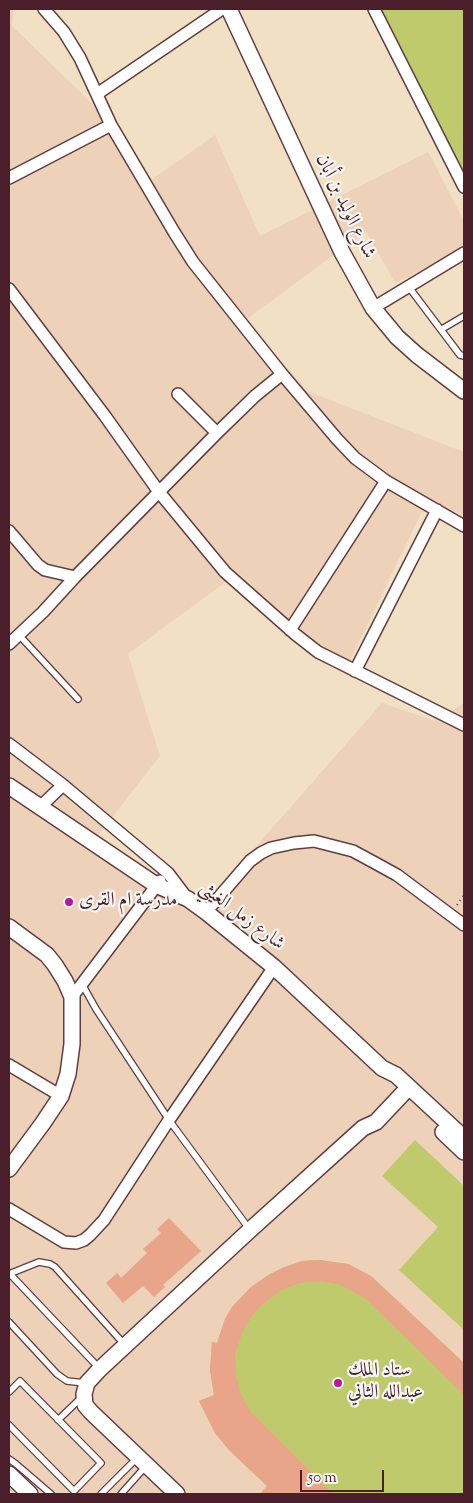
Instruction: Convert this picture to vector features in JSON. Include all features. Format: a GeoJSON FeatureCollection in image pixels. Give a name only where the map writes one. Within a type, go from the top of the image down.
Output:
{"type":"FeatureCollection","features":[{"type":"Feature","properties":{"kind":"street"},"geometry":{"type":"LineString","coordinates":[[44,9],[64,32],[80,58],[111,125],[193,262],[282,374],[355,458],[386,481],[464,526]]}},
{"type":"Feature","properties":{"kind":"street"},"geometry":{"type":"LineString","coordinates":[[97,94],[222,9]]}},
{"type":"Feature","properties":{"kind":"street","name":"شارع الوليد بن أبان"},"geometry":{"type":"LineString","coordinates":[[229,9],[342,252],[373,308],[387,326],[410,349],[464,391]]}},
{"type":"Feature","properties":{"kind":"street"},"geometry":{"type":"LineString","coordinates":[[374,9],[464,187]]}},
{"type":"Feature","properties":{"kind":"street"},"geometry":{"type":"LineString","coordinates":[[9,178],[111,125]]}},
{"type":"Feature","properties":{"kind":"street"},"geometry":{"type":"LineString","coordinates":[[373,308],[464,252]]}},
{"type":"Feature","properties":{"kind":"street"},"geometry":{"type":"LineString","coordinates":[[9,289],[105,416],[159,492],[225,572],[290,630],[318,652],[464,725]]}},
{"type":"Feature","properties":{"kind":"street"},"geometry":{"type":"LineString","coordinates":[[9,644],[43,612],[217,433],[255,396],[282,374]]}},
{"type":"Feature","properties":{"kind":"street"},"geometry":{"type":"LineString","coordinates":[[178,394],[217,433]]}},
{"type":"Feature","properties":{"kind":"street"},"geometry":{"type":"LineString","coordinates":[[290,630],[386,481]]}},
{"type":"Feature","properties":{"kind":"street"},"geometry":{"type":"LineString","coordinates":[[355,671],[437,510]]}},
{"type":"Feature","properties":{"kind":"street"},"geometry":{"type":"LineString","coordinates":[[9,531],[44,570],[75,577]]}},
{"type":"Feature","properties":{"kind":"street"},"geometry":{"type":"LineString","coordinates":[[9,744],[63,785],[168,873],[188,899]]}},
{"type":"Feature","properties":{"kind":"street"},"geometry":{"type":"LineString","coordinates":[[40,807],[63,785]]}},
{"type":"Feature","properties":{"kind":"street","name":"شارع زمل الغيثي"},"geometry":{"type":"LineString","coordinates":[[9,786],[156,885],[188,899],[206,912],[274,966],[382,1068],[389,1082],[402,1088]]}},
{"type":"Feature","properties":{"kind":"street"},"geometry":{"type":"LineString","coordinates":[[206,912],[245,867],[261,853],[271,848],[294,842],[314,841],[352,851],[377,864],[398,876],[464,925]]}},
{"type":"Feature","properties":{"kind":"street"},"geometry":{"type":"LineString","coordinates":[[72,996],[156,885],[168,873]]}},
{"type":"Feature","properties":{"kind":"street"},"geometry":{"type":"LineString","coordinates":[[9,927],[56,965],[72,996],[72,1044],[68,1074],[60,1096],[43,1123],[9,1169]]}},
{"type":"Feature","properties":{"kind":"street"},"geometry":{"type":"LineString","coordinates":[[9,1209],[64,1242],[84,1240],[104,1220],[169,1120],[274,966]]}},
{"type":"Feature","properties":{"kind":"street"},"geometry":{"type":"LineString","coordinates":[[9,1065],[60,1096]]}},
{"type":"Feature","properties":{"kind":"street"},"geometry":{"type":"LineString","coordinates":[[177,1494],[91,1412],[85,1404],[86,1389],[100,1369],[363,1128],[369,1116],[402,1088]]}},
{"type":"Feature","properties":{"kind":"street"},"geometry":{"type":"LineString","coordinates":[[402,1088],[464,1138]]}},
{"type":"Feature","properties":{"kind":"street"},"geometry":{"type":"LineString","coordinates":[[402,1088],[464,1152]]}},
{"type":"Feature","properties":{"kind":"street"},"geometry":{"type":"LineString","coordinates":[[9,1474],[30,1494]]}},
{"type":"Feature","properties":{"kind":"lane"},"geometry":{"type":"LineString","coordinates":[[408,286],[460,354],[464,356]]}},
{"type":"Feature","properties":{"kind":"lane"},"geometry":{"type":"LineString","coordinates":[[442,329],[464,316]]}},
{"type":"Feature","properties":{"kind":"lane"},"geometry":{"type":"LineString","coordinates":[[19,635],[78,698]]}},
{"type":"Feature","properties":{"kind":"lane"},"geometry":{"type":"LineString","coordinates":[[82,984],[96,1009],[169,1120],[250,1230]]}},
{"type":"Feature","properties":{"kind":"lane"},"geometry":{"type":"LineString","coordinates":[[100,1369],[10,1274],[39,1262],[50,1264],[126,1345]]}},
{"type":"Feature","properties":{"kind":"lane"},"geometry":{"type":"LineString","coordinates":[[9,1322],[56,1374],[86,1389],[58,1420]]}},
{"type":"Feature","properties":{"kind":"lane"},"geometry":{"type":"LineString","coordinates":[[9,1392],[20,1381],[101,1464],[74,1491],[9,1425]]}},
{"type":"Feature","properties":{"kind":"lane"},"geometry":{"type":"LineString","coordinates":[[9,1460],[51,1494]]}},
{"type":"Feature","properties":{"kind":"lane"},"geometry":{"type":"LineString","coordinates":[[101,1494],[143,1461]]}},
{"type":"Feature","properties":{"kind":"lane"},"geometry":{"type":"LineString","coordinates":[[121,1494],[143,1461]]}},
{"type":"Feature","properties":{"kind":"shaded area"},"geometry":{"type":"Polygon","coordinates":[[[9,9],[14,9],[12,26],[102,113],[145,184],[215,135],[260,236],[428,152],[464,221],[464,249],[395,283],[366,231],[246,320],[307,391],[464,452],[464,515],[426,503],[345,671],[238,573],[128,654],[160,756],[92,843],[208,901],[382,703],[435,721],[464,703],[464,1494],[9,1494],[9,9]]]}},
{"type":"Feature","properties":{"kind":"green space"},"geometry":{"type":"Polygon","coordinates":[[[378,9],[464,9],[464,176],[378,9]]]}},
{"type":"Feature","properties":{"kind":"green space"},"geometry":{"type":"Polygon","coordinates":[[[415,1140],[464,1186],[464,1330],[399,1270],[438,1227],[382,1176],[415,1140]]]}},
{"type":"Feature","properties":{"kind":"green space","name":"ستاد الملك عبدالله الثاني"},"geometry":{"type":"Polygon","coordinates":[[[319,1260],[348,1264],[371,1276],[464,1363],[464,1494],[260,1494],[267,1486],[229,1450],[215,1433],[199,1401],[214,1395],[210,1370],[212,1342],[217,1343],[225,1319],[232,1307],[251,1287],[270,1274],[302,1261],[319,1260]]]}},
{"type":"Feature","properties":{"kind":"building"},"geometry":{"type":"Polygon","coordinates":[[[169,1218],[201,1251],[163,1285],[165,1287],[154,1297],[143,1286],[123,1303],[106,1283],[117,1273],[121,1278],[147,1253],[143,1249],[161,1233],[157,1229],[169,1218]]]}},
{"type":"Feature","properties":{"kind":"building"},"geometry":{"type":"Polygon","coordinates":[[[319,1260],[348,1264],[371,1276],[464,1363],[464,1395],[366,1299],[341,1285],[322,1281],[300,1283],[280,1291],[263,1304],[251,1317],[242,1333],[235,1355],[236,1376],[241,1395],[251,1412],[333,1494],[260,1494],[267,1486],[229,1450],[215,1433],[199,1401],[214,1395],[210,1370],[212,1342],[217,1343],[225,1319],[232,1307],[251,1287],[284,1267],[302,1261],[319,1260]]]}},
{"type":"Feature","properties":{"kind":"place","name":"مدرسة ام القرى"},"geometry":{"type":"Point","coordinates":[69,902]}},
{"type":"Feature","properties":{"kind":"place","name":"ستاد الملك عبدالله الثاني"},"geometry":{"type":"Point","coordinates":[338,1383]}}]}
